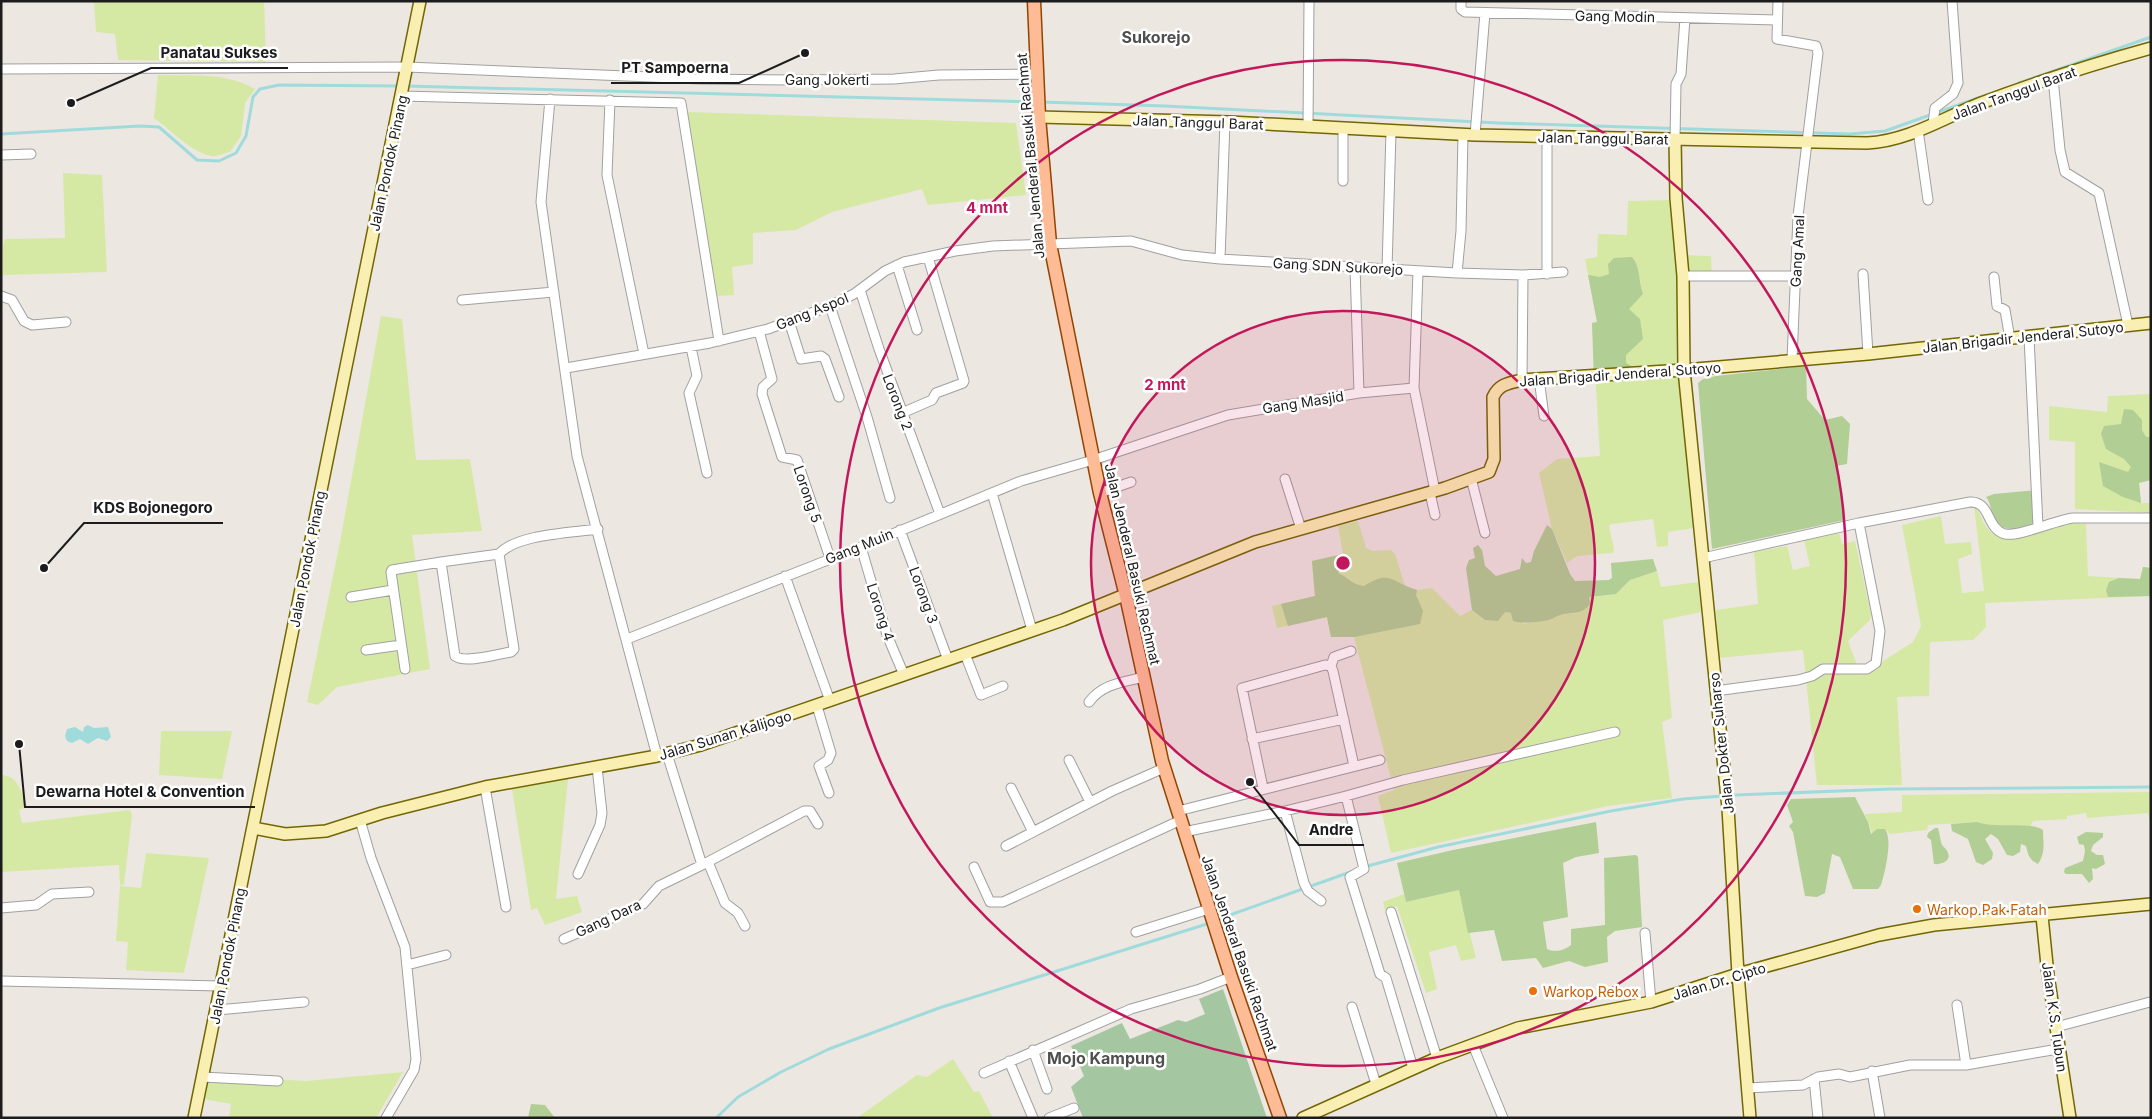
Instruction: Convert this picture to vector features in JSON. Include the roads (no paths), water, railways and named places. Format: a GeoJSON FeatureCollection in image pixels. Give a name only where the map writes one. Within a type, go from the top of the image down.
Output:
{"type":"FeatureCollection","features":[{"type":"Feature","properties":{"kind":"main road","name":"Jalan Jenderal Basuki Rachmat"},"geometry":{"type":"LineString","coordinates":[[1034,1],[1039,116],[1050,244],[1100,493],[1126,596],[1164,768],[1214,927],[1280,1118]]}},
{"type":"Feature","properties":{"kind":"street","name":"Jalan Pondok Pinang"},"geometry":{"type":"LineString","coordinates":[[194,1118],[420,1]]}},
{"type":"Feature","properties":{"kind":"street"},"geometry":{"type":"LineString","coordinates":[[1308,127],[1309,1]]}},
{"type":"Feature","properties":{"kind":"street","name":"Gang Modin"},"geometry":{"type":"LineString","coordinates":[[1461,1],[1461,9],[1466,12],[1777,20]]}},
{"type":"Feature","properties":{"kind":"street"},"geometry":{"type":"LineString","coordinates":[[1777,20],[1778,1]]}},
{"type":"Feature","properties":{"kind":"street"},"geometry":{"type":"LineString","coordinates":[[1933,122],[1936,108],[1953,94],[1958,83],[1952,1]]}},
{"type":"Feature","properties":{"kind":"street"},"geometry":{"type":"LineString","coordinates":[[1457,273],[1471,133],[1477,115],[1485,13]]}},
{"type":"Feature","properties":{"kind":"street"},"geometry":{"type":"LineString","coordinates":[[1675,139],[1676,84],[1681,74],[1685,18]]}},
{"type":"Feature","properties":{"kind":"street","name":"Gang Amal"},"geometry":{"type":"LineString","coordinates":[[1777,20],[1777,39],[1816,46],[1818,49],[1798,216],[1792,360]]}},
{"type":"Feature","properties":{"kind":"street","name":"Jalan Tanggul Barat"},"geometry":{"type":"LineString","coordinates":[[1039,116],[1225,122],[1391,132],[1675,139],[1808,137],[1883,142],[1897,140],[1933,122],[2053,78],[2151,48]]}},
{"type":"Feature","properties":{"kind":"street","name":"Gang Jokerti"},"geometry":{"type":"LineString","coordinates":[[1,69],[406,73],[716,79],[855,79],[939,74],[1037,74]]}},
{"type":"Feature","properties":{"kind":"street"},"geometry":{"type":"LineString","coordinates":[[2053,78],[2060,150],[2065,172],[2098,193],[2128,325]]}},
{"type":"Feature","properties":{"kind":"street"},"geometry":{"type":"LineString","coordinates":[[401,95],[681,103],[719,341]]}},
{"type":"Feature","properties":{"kind":"street"},"geometry":{"type":"LineString","coordinates":[[550,99],[550,120],[542,202],[577,456],[627,638],[662,755],[705,864],[725,903],[738,913],[746,926]]}},
{"type":"Feature","properties":{"kind":"street"},"geometry":{"type":"LineString","coordinates":[[610,100],[608,175],[644,354]]}},
{"type":"Feature","properties":{"kind":"street"},"geometry":{"type":"LineString","coordinates":[[1220,259],[1225,122]]}},
{"type":"Feature","properties":{"kind":"street"},"geometry":{"type":"LineString","coordinates":[[1343,129],[1343,181]]}},
{"type":"Feature","properties":{"kind":"street"},"geometry":{"type":"LineString","coordinates":[[1918,130],[1928,200]]}},
{"type":"Feature","properties":{"kind":"street"},"geometry":{"type":"LineString","coordinates":[[1387,269],[1391,132]]}},
{"type":"Feature","properties":{"kind":"street"},"geometry":{"type":"LineString","coordinates":[[1547,136],[1547,274]]}},
{"type":"Feature","properties":{"kind":"street","name":"Jalan Dokter Suharso"},"geometry":{"type":"LineString","coordinates":[[1675,139],[1676,198],[1683,276],[1684,370],[1728,808],[1738,974],[1750,1118]]}},
{"type":"Feature","properties":{"kind":"street"},"geometry":{"type":"LineString","coordinates":[[1,155],[31,154]]}},
{"type":"Feature","properties":{"kind":"street","name":"Gang SDN Sukorejo"},"geometry":{"type":"LineString","coordinates":[[1050,244],[1131,241],[1182,256],[1220,259],[1457,273],[1523,275],[1563,272]]}},
{"type":"Feature","properties":{"kind":"street","name":"Gang Aspol"},"geometry":{"type":"LineString","coordinates":[[566,368],[719,341],[759,331],[830,306],[860,290],[885,271],[897,265],[928,257],[993,246],[1050,244]]}},
{"type":"Feature","properties":{"kind":"street"},"geometry":{"type":"LineString","coordinates":[[902,413],[932,400],[936,393],[964,381],[928,257]]}},
{"type":"Feature","properties":{"kind":"street"},"geometry":{"type":"LineString","coordinates":[[897,265],[917,330]]}},
{"type":"Feature","properties":{"kind":"street"},"geometry":{"type":"LineString","coordinates":[[1355,267],[1359,393]]}},
{"type":"Feature","properties":{"kind":"street"},"geometry":{"type":"LineString","coordinates":[[1418,271],[1414,388],[1433,492],[1435,515]]}},
{"type":"Feature","properties":{"kind":"street"},"geometry":{"type":"LineString","coordinates":[[1863,274],[1868,354]]}},
{"type":"Feature","properties":{"kind":"street"},"geometry":{"type":"LineString","coordinates":[[1522,380],[1523,275]]}},
{"type":"Feature","properties":{"kind":"street"},"geometry":{"type":"LineString","coordinates":[[1683,276],[1795,276]]}},
{"type":"Feature","properties":{"kind":"street"},"geometry":{"type":"LineString","coordinates":[[1994,277],[1997,306],[2005,310],[2010,339]]}},
{"type":"Feature","properties":{"kind":"street","name":"Lorong 2"},"geometry":{"type":"LineString","coordinates":[[860,290],[879,349],[940,514]]}},
{"type":"Feature","properties":{"kind":"street"},"geometry":{"type":"LineString","coordinates":[[462,300],[554,292]]}},
{"type":"Feature","properties":{"kind":"street"},"geometry":{"type":"LineString","coordinates":[[1,296],[12,300],[24,321],[32,325],[66,322]]}},
{"type":"Feature","properties":{"kind":"street"},"geometry":{"type":"LineString","coordinates":[[830,306],[867,417],[890,498]]}},
{"type":"Feature","properties":{"kind":"street"},"geometry":{"type":"LineString","coordinates":[[789,321],[801,359],[821,356],[827,360],[839,397]]}},
{"type":"Feature","properties":{"kind":"street","name":"Jalan Brigadir Jenderal Sutoyo"},"geometry":{"type":"LineString","coordinates":[[1126,596],[1188,568],[1255,542],[1433,492],[1489,472],[1494,459],[1492,408],[1497,389],[1522,380],[1684,370],[1868,354],[2151,323]]}},
{"type":"Feature","properties":{"kind":"street","name":"Lorong 5"},"geometry":{"type":"LineString","coordinates":[[759,331],[772,379],[764,387],[762,394],[782,457],[797,460],[830,558]]}},
{"type":"Feature","properties":{"kind":"street"},"geometry":{"type":"LineString","coordinates":[[2029,337],[2038,526]]}},
{"type":"Feature","properties":{"kind":"street"},"geometry":{"type":"LineString","coordinates":[[692,346],[697,376],[689,393],[707,473]]}},
{"type":"Feature","properties":{"kind":"street"},"geometry":{"type":"LineString","coordinates":[[1539,379],[1544,416]]}},
{"type":"Feature","properties":{"kind":"street","name":"Gang Masjid"},"geometry":{"type":"LineString","coordinates":[[1093,460],[1228,415],[1359,393],[1414,388]]}},
{"type":"Feature","properties":{"kind":"street","name":"Gang Muin"},"geometry":{"type":"LineString","coordinates":[[627,638],[861,547],[1021,480],[1093,460]]}},
{"type":"Feature","properties":{"kind":"street"},"geometry":{"type":"LineString","coordinates":[[1471,478],[1485,533]]}},
{"type":"Feature","properties":{"kind":"street"},"geometry":{"type":"LineString","coordinates":[[1285,479],[1301,529]]}},
{"type":"Feature","properties":{"kind":"street"},"geometry":{"type":"LineString","coordinates":[[1100,493],[1131,482]]}},
{"type":"Feature","properties":{"kind":"street"},"geometry":{"type":"LineString","coordinates":[[992,493],[1032,630]]}},
{"type":"Feature","properties":{"kind":"street"},"geometry":{"type":"LineString","coordinates":[[1703,558],[1859,523],[1977,502],[1985,509],[1998,531],[2006,534],[2017,534],[2038,526],[2073,518],[2151,518]]}},
{"type":"Feature","properties":{"kind":"street"},"geometry":{"type":"LineString","coordinates":[[1715,691],[1798,680],[1812,676],[1823,669],[1867,669],[1876,663],[1880,631],[1859,523]]}},
{"type":"Feature","properties":{"kind":"street"},"geometry":{"type":"LineString","coordinates":[[404,669],[392,570],[499,554],[510,545],[520,541],[598,529]]}},
{"type":"Feature","properties":{"kind":"street","name":"Lorong 3"},"geometry":{"type":"LineString","coordinates":[[900,530],[948,660]]}},
{"type":"Feature","properties":{"kind":"street","name":"Lorong 4"},"geometry":{"type":"LineString","coordinates":[[861,547],[887,635],[904,675]]}},
{"type":"Feature","properties":{"kind":"street"},"geometry":{"type":"LineString","coordinates":[[440,562],[455,656],[466,659],[511,652],[514,649],[499,554]]}},
{"type":"Feature","properties":{"kind":"street"},"geometry":{"type":"LineString","coordinates":[[785,576],[830,702]]}},
{"type":"Feature","properties":{"kind":"street"},"geometry":{"type":"LineString","coordinates":[[351,597],[393,590]]}},
{"type":"Feature","properties":{"kind":"street","name":"Jalan Sunan Kalijogo"},"geometry":{"type":"LineString","coordinates":[[253,828],[301,834],[326,831],[360,820],[485,787],[662,755],[700,745],[830,702],[1126,596]]}},
{"type":"Feature","properties":{"kind":"street"},"geometry":{"type":"LineString","coordinates":[[366,650],[401,644]]}},
{"type":"Feature","properties":{"kind":"street"},"geometry":{"type":"LineString","coordinates":[[1352,651],[1334,657],[1331,666],[1354,766]]}},
{"type":"Feature","properties":{"kind":"street"},"geometry":{"type":"LineString","coordinates":[[965,654],[981,695],[1003,686]]}},
{"type":"Feature","properties":{"kind":"street"},"geometry":{"type":"LineString","coordinates":[[1263,788],[1242,688],[1325,665],[1331,666]]}},
{"type":"Feature","properties":{"kind":"street"},"geometry":{"type":"LineString","coordinates":[[1089,702],[1095,693],[1104,688],[1144,677]]}},
{"type":"Feature","properties":{"kind":"street"},"geometry":{"type":"LineString","coordinates":[[817,706],[831,753],[828,760],[820,763],[828,793]]}},
{"type":"Feature","properties":{"kind":"street"},"geometry":{"type":"LineString","coordinates":[[1252,738],[1344,719]]}},
{"type":"Feature","properties":{"kind":"street"},"geometry":{"type":"LineString","coordinates":[[1181,821],[1285,811],[1403,780],[1615,732]]}},
{"type":"Feature","properties":{"kind":"street"},"geometry":{"type":"LineString","coordinates":[[1068,760],[1090,802]]}},
{"type":"Feature","properties":{"kind":"street"},"geometry":{"type":"LineString","coordinates":[[974,867],[990,902],[1004,902],[1181,821],[1263,788],[1380,760]]}},
{"type":"Feature","properties":{"kind":"street"},"geometry":{"type":"LineString","coordinates":[[578,874],[600,826],[602,813],[597,767]]}},
{"type":"Feature","properties":{"kind":"street"},"geometry":{"type":"LineString","coordinates":[[1006,846],[1090,802],[1164,768]]}},
{"type":"Feature","properties":{"kind":"street"},"geometry":{"type":"LineString","coordinates":[[485,787],[506,908]]}},
{"type":"Feature","properties":{"kind":"street"},"geometry":{"type":"LineString","coordinates":[[1011,788],[1033,832]]}},
{"type":"Feature","properties":{"kind":"street"},"geometry":{"type":"LineString","coordinates":[[1346,796],[1363,865],[1350,877],[1380,974],[1386,978],[1413,1068]]}},
{"type":"Feature","properties":{"kind":"street","name":"Gang Dara"},"geometry":{"type":"LineString","coordinates":[[564,939],[643,904],[659,886],[705,864],[804,811],[810,812],[818,824]]}},
{"type":"Feature","properties":{"kind":"street"},"geometry":{"type":"LineString","coordinates":[[1285,811],[1306,887],[1321,901]]}},
{"type":"Feature","properties":{"kind":"street"},"geometry":{"type":"LineString","coordinates":[[360,820],[370,858],[400,929],[405,947],[416,1059],[414,1070],[386,1118]]}},
{"type":"Feature","properties":{"kind":"street"},"geometry":{"type":"LineString","coordinates":[[1,908],[36,905],[52,894],[89,892]]}},
{"type":"Feature","properties":{"kind":"street","name":"Jalan Dr. Cipto"},"geometry":{"type":"LineString","coordinates":[[1303,1118],[1437,1058],[1534,1024],[1651,1002],[1738,974],[1879,935],[1907,929],[1996,918],[2042,916],[2151,904]]}},
{"type":"Feature","properties":{"kind":"street"},"geometry":{"type":"LineString","coordinates":[[1136,932],[1209,910]]}},
{"type":"Feature","properties":{"kind":"street"},"geometry":{"type":"LineString","coordinates":[[1391,912],[1437,1058]]}},
{"type":"Feature","properties":{"kind":"street","name":"Jalan K.S. Tubun"},"geometry":{"type":"LineString","coordinates":[[2042,916],[2058,1049],[2070,1118]]}},
{"type":"Feature","properties":{"kind":"street"},"geometry":{"type":"LineString","coordinates":[[1645,933],[1651,1002]]}},
{"type":"Feature","properties":{"kind":"street"},"geometry":{"type":"LineString","coordinates":[[407,965],[446,955]]}},
{"type":"Feature","properties":{"kind":"street"},"geometry":{"type":"LineString","coordinates":[[984,1073],[1033,1050],[1131,1009],[1200,989],[1231,977]]}},
{"type":"Feature","properties":{"kind":"street"},"geometry":{"type":"LineString","coordinates":[[1,981],[220,986]]}},
{"type":"Feature","properties":{"kind":"street"},"geometry":{"type":"LineString","coordinates":[[217,1010],[304,1002]]}},
{"type":"Feature","properties":{"kind":"street"},"geometry":{"type":"LineString","coordinates":[[2056,1027],[2150,1002]]}},
{"type":"Feature","properties":{"kind":"street"},"geometry":{"type":"LineString","coordinates":[[1957,1005],[1966,1065]]}},
{"type":"Feature","properties":{"kind":"street"},"geometry":{"type":"LineString","coordinates":[[1352,1007],[1376,1084]]}},
{"type":"Feature","properties":{"kind":"street"},"geometry":{"type":"LineString","coordinates":[[1473,1045],[1502,1118]]}},
{"type":"Feature","properties":{"kind":"street"},"geometry":{"type":"LineString","coordinates":[[1748,1088],[1803,1085],[1814,1079],[1839,1074],[1850,1077],[1872,1071],[1910,1065],[1966,1065],[2058,1049]]}},
{"type":"Feature","properties":{"kind":"street"},"geometry":{"type":"LineString","coordinates":[[1033,1050],[1047,1089]]}},
{"type":"Feature","properties":{"kind":"street"},"geometry":{"type":"LineString","coordinates":[[1009,1062],[1033,1118]]}},
{"type":"Feature","properties":{"kind":"street"},"geometry":{"type":"LineString","coordinates":[[1872,1071],[1880,1118]]}},
{"type":"Feature","properties":{"kind":"street"},"geometry":{"type":"LineString","coordinates":[[202,1077],[278,1081]]}},
{"type":"Feature","properties":{"kind":"street"},"geometry":{"type":"LineString","coordinates":[[1814,1079],[1818,1118]]}},
{"type":"Feature","properties":{"kind":"street"},"geometry":{"type":"LineString","coordinates":[[1049,1118],[1074,1108]]}},
{"type":"Feature","properties":{"kind":"water"},"geometry":{"type":"Polygon","coordinates":[[[88,725],[94,728],[108,727],[111,737],[107,741],[98,738],[88,744],[80,739],[72,743],[67,741],[65,736],[67,729],[75,727],[83,732],[84,727],[88,725]]]}},
{"type":"Feature","properties":{"kind":"waterway"},"geometry":{"type":"LineString","coordinates":[[2019,83],[2151,37]]}},
{"type":"Feature","properties":{"kind":"waterway"},"geometry":{"type":"LineString","coordinates":[[1,134],[140,126],[159,127],[197,160],[219,161],[236,153],[246,136],[253,97],[260,89],[279,85],[400,86]]}},
{"type":"Feature","properties":{"kind":"waterway"},"geometry":{"type":"LineString","coordinates":[[406,86],[1035,102]]}},
{"type":"Feature","properties":{"kind":"waterway"},"geometry":{"type":"LineString","coordinates":[[1041,102],[1165,106],[1498,123],[1850,134],[1885,131],[1978,98]]}},
{"type":"Feature","properties":{"kind":"waterway"},"geometry":{"type":"LineString","coordinates":[[1364,867],[1438,847],[1611,811],[1683,799],[1891,789],[2151,787]]}},
{"type":"Feature","properties":{"kind":"waterway"},"geometry":{"type":"LineString","coordinates":[[1216,920],[1356,870]]}},
{"type":"Feature","properties":{"kind":"waterway"},"geometry":{"type":"LineString","coordinates":[[716,1118],[738,1097],[781,1072],[829,1049],[939,1008],[1210,923]]}},
{"type":"Feature","properties":{"kind":"place","name":"PT Sampoerna"},"geometry":{"type":"Point","coordinates":[805,53]}},
{"type":"Feature","properties":{"kind":"place","name":"Panatau Sukses"},"geometry":{"type":"Point","coordinates":[71,103]}},
{"type":"Feature","properties":{"kind":"place","name":"KDS Bojonegoro"},"geometry":{"type":"Point","coordinates":[44,568]}},
{"type":"Feature","properties":{"kind":"place","name":"Dewarna Hotel & Convention"},"geometry":{"type":"Point","coordinates":[19,744]}},
{"type":"Feature","properties":{"kind":"place","name":"Andre"},"geometry":{"type":"Point","coordinates":[1250,782]}},
{"type":"Feature","properties":{"kind":"place","name":"Warkop Pak Fatah"},"geometry":{"type":"Point","coordinates":[1917,909]}},
{"type":"Feature","properties":{"kind":"place","name":"Warkop Rebox"},"geometry":{"type":"Point","coordinates":[1533,991]}},
{"type":"Feature","properties":{"kind":"district","name":"Sukorejo"},"geometry":{"type":"Point","coordinates":[1156,37]}},
{"type":"Feature","properties":{"kind":"district","name":"Mojo Kampung"},"geometry":{"type":"Point","coordinates":[1106,1058]}}]}
